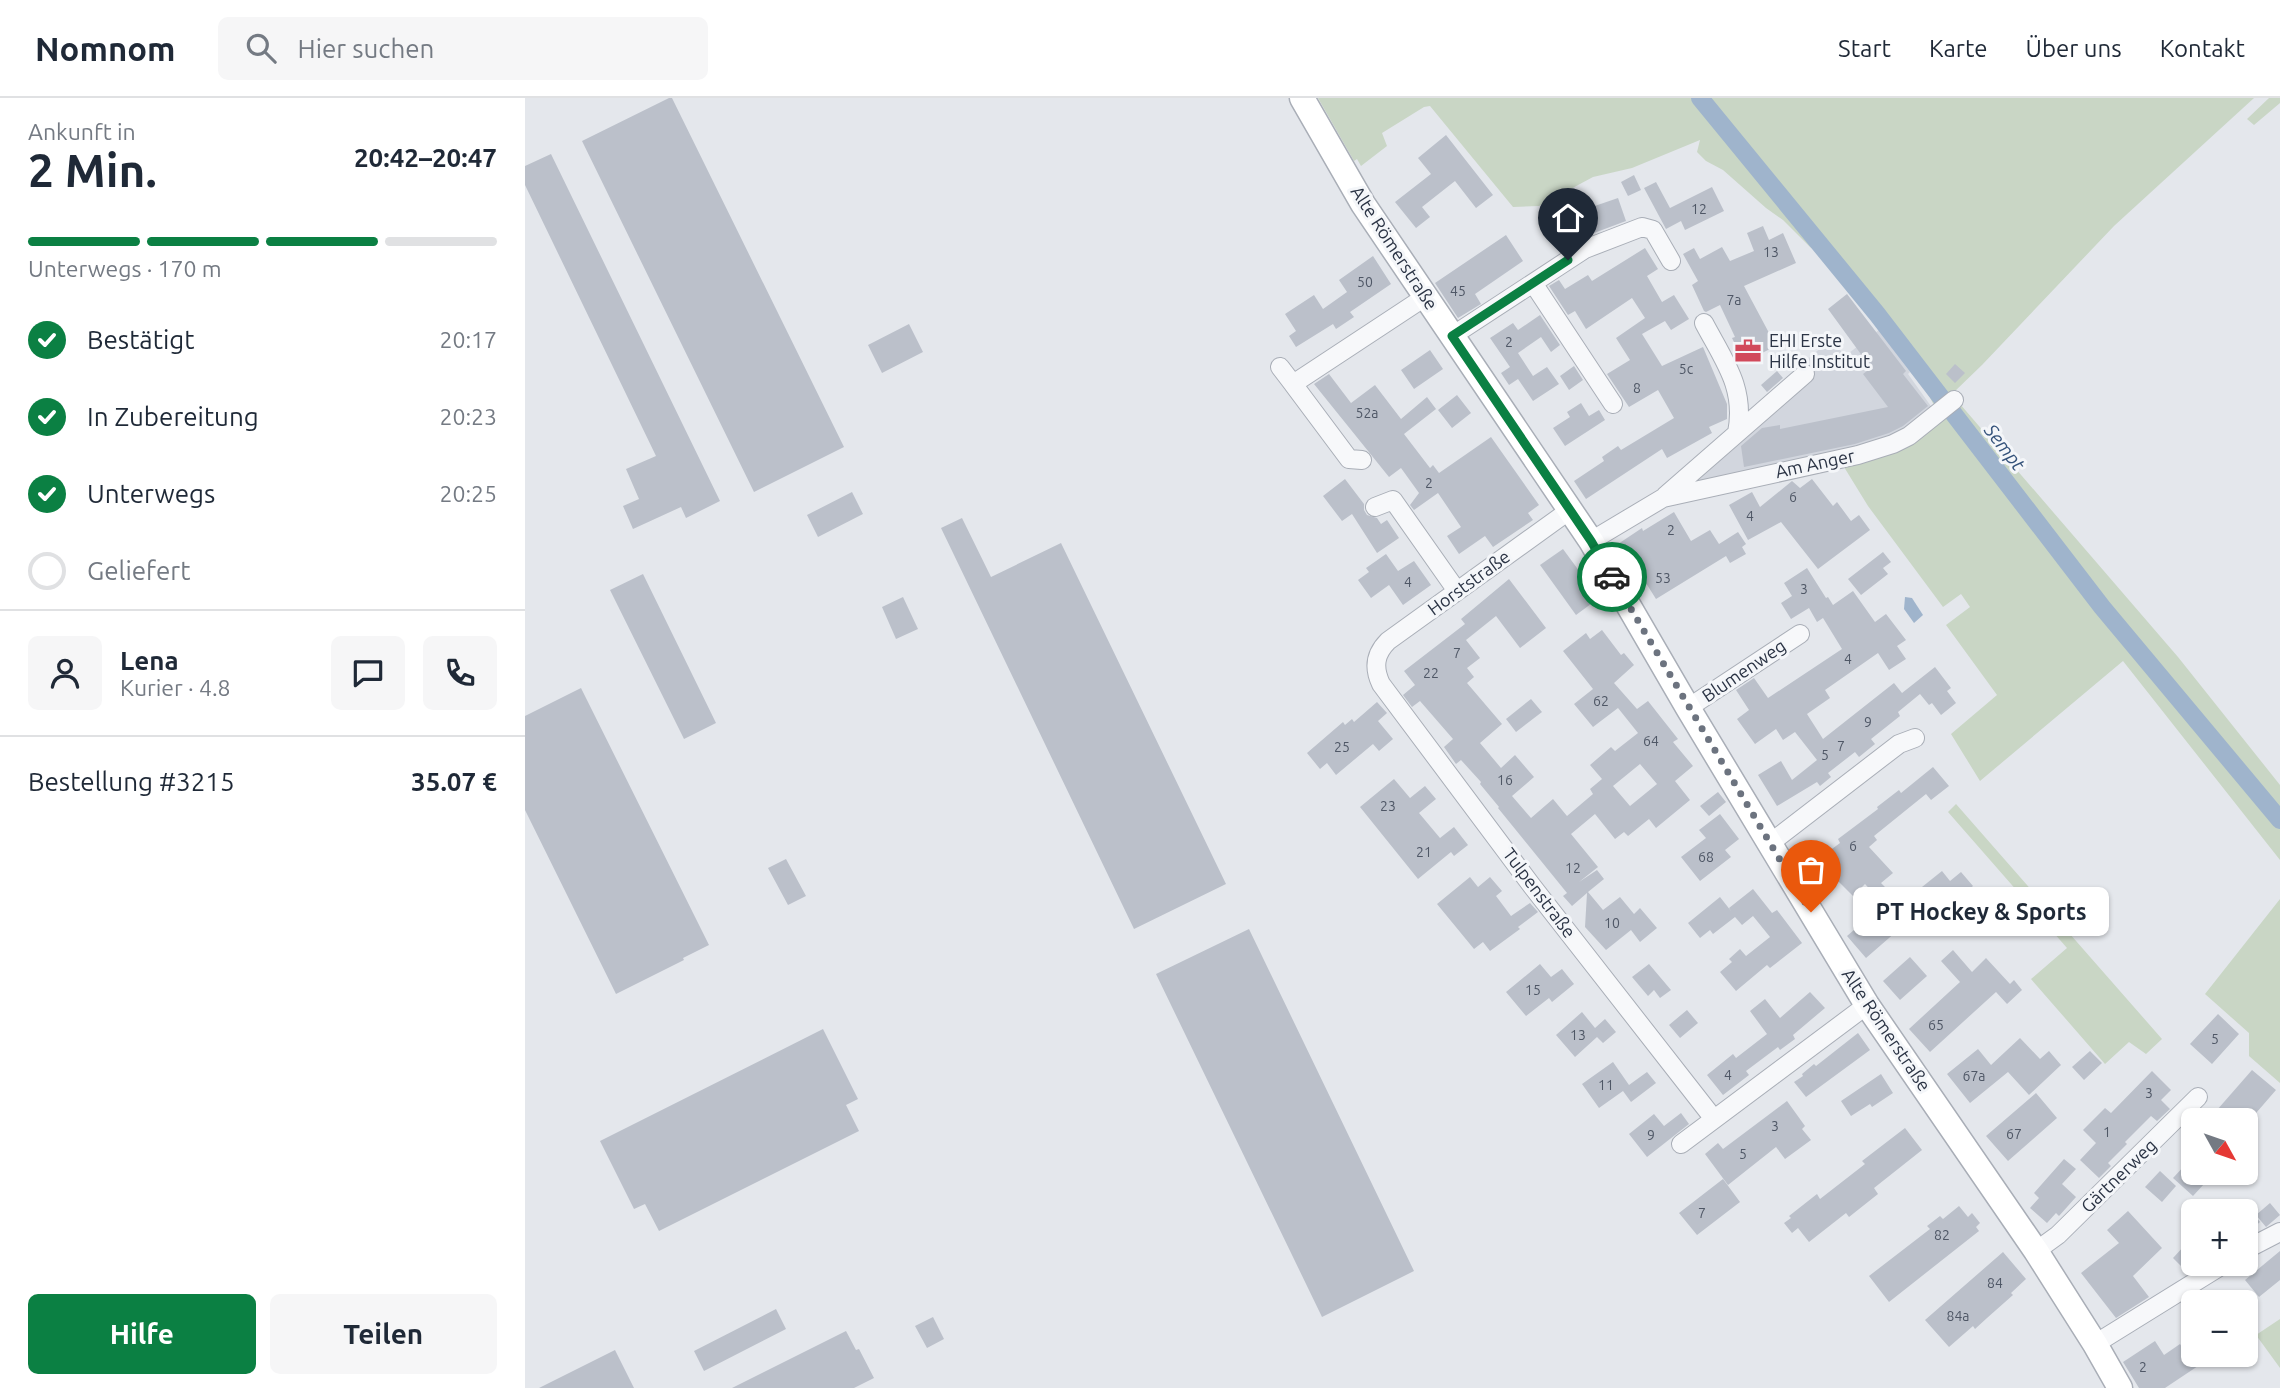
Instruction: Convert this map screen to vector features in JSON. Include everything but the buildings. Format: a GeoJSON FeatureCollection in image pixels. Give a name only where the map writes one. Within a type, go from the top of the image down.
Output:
{"type":"FeatureCollection","features":[{"type":"Feature","properties":{"kind":"main road","name":"Alte Römerstraße"},"geometry":{"type":"LineString","coordinates":[[1302,98],[1363,204],[1591,541],[1867,1005],[2036,1251],[2120,1388]]}},
{"type":"Feature","properties":{"kind":"street"},"geometry":{"type":"LineString","coordinates":[[1452,336],[1585,249],[1642,227],[1653,230],[1671,261]]}},
{"type":"Feature","properties":{"kind":"street"},"geometry":{"type":"LineString","coordinates":[[1533,283],[1613,404]]}},
{"type":"Feature","properties":{"kind":"street"},"geometry":{"type":"LineString","coordinates":[[1293,384],[1425,297]]}},
{"type":"Feature","properties":{"kind":"street"},"geometry":{"type":"LineString","coordinates":[[1704,323],[1737,387],[1740,416],[1737,433]]}},
{"type":"Feature","properties":{"kind":"street"},"geometry":{"type":"LineString","coordinates":[[1280,367],[1349,459],[1362,460]]}},
{"type":"Feature","properties":{"kind":"street","name":"Am Anger"},"geometry":{"type":"LineString","coordinates":[[1591,541],[1663,498],[1805,374]]}},
{"type":"Feature","properties":{"kind":"street","name":"Am Anger"},"geometry":{"type":"LineString","coordinates":[[1663,498],[1884,447],[1909,436],[1954,400]]}},
{"type":"Feature","properties":{"kind":"street"},"geometry":{"type":"LineString","coordinates":[[1375,507],[1393,500],[1457,591]]}},
{"type":"Feature","properties":{"kind":"street","name":"Horststraße"},"geometry":{"type":"LineString","coordinates":[[1376,661],[1378,653],[1388,641],[1570,510]]}},
{"type":"Feature","properties":{"kind":"street","name":"Blumenweg"},"geometry":{"type":"LineString","coordinates":[[1688,708],[1800,634]]}},
{"type":"Feature","properties":{"kind":"street","name":"Tulpenstraße"},"geometry":{"type":"LineString","coordinates":[[1376,661],[1378,677],[1389,694],[1532,886],[1714,1119]]}},
{"type":"Feature","properties":{"kind":"street"},"geometry":{"type":"LineString","coordinates":[[1769,844],[1899,744],[1915,738]]}},
{"type":"Feature","properties":{"kind":"street"},"geometry":{"type":"LineString","coordinates":[[1681,1144],[1867,1005]]}},
{"type":"Feature","properties":{"kind":"street","name":"Gärtnerweg"},"geometry":{"type":"LineString","coordinates":[[2036,1251],[2058,1235],[2198,1097]]}},
{"type":"Feature","properties":{"kind":"street"},"geometry":{"type":"LineString","coordinates":[[2258,1243],[2280,1232]]}},
{"type":"Feature","properties":{"kind":"street"},"geometry":{"type":"LineString","coordinates":[[2095,1344],[2205,1276]]}},
{"type":"Feature","properties":{"kind":"shaded area"},"geometry":{"type":"Polygon","coordinates":[[[1879,330],[1933,409],[1889,440],[1702,485],[1694,478],[1811,377],[1809,358],[1831,339],[1845,356],[1879,330]]]}},
{"type":"Feature","properties":{"kind":"green space"},"geometry":{"type":"Polygon","coordinates":[[[1318,98],[2254,98],[2114,226],[1982,365],[1935,407],[1928,394],[1926,368],[1897,327],[1846,271],[1810,247],[1783,220],[1723,170],[1706,161],[1697,152],[1700,140],[1632,168],[1593,177],[1539,206],[1513,207],[1430,106],[1382,133],[1387,146],[1361,166],[1357,159],[1354,161],[1318,98]]]}},
{"type":"Feature","properties":{"kind":"green space"},"geometry":{"type":"Polygon","coordinates":[[[2269,98],[2280,98],[2280,103],[2254,125],[2247,119],[2269,98]]]}},
{"type":"Feature","properties":{"kind":"green space"},"geometry":{"type":"Polygon","coordinates":[[[1960,404],[2178,657],[2280,785],[2280,860],[2123,661],[1980,781],[1951,734],[1997,695],[1946,625],[1970,607],[1961,594],[1943,607],[1868,506],[1844,467],[1960,404]]]}},
{"type":"Feature","properties":{"kind":"green space"},"geometry":{"type":"Polygon","coordinates":[[[1956,804],[2162,1039],[2146,1054],[2129,1042],[2105,1064],[2031,979],[2067,948],[1948,812],[1956,804]]]}},
{"type":"Feature","properties":{"kind":"green space"},"geometry":{"type":"Polygon","coordinates":[[[2280,899],[2280,1083],[2249,1056],[2249,1033],[2205,994],[2280,899]]]}},
{"type":"Feature","properties":{"kind":"green space"},"geometry":{"type":"Polygon","coordinates":[[[2280,1319],[2280,1368],[2258,1338],[2258,1334],[2280,1319]]]}},
{"type":"Feature","properties":{"kind":"water"},"geometry":{"type":"Polygon","coordinates":[[[1905,597],[1912,598],[1923,615],[1914,623],[1904,609],[1905,597]]]}},
{"type":"Feature","properties":{"kind":"waterway","name":"Sempt"},"geometry":{"type":"LineString","coordinates":[[1700,98],[1877,314],[2102,607],[2280,820]]}},
{"type":"Feature","properties":{"kind":"way so far"},"geometry":{"type":"LineString","coordinates":[[1612,577],[1811,912]]}},
{"type":"Feature","properties":{"kind":"place","name":"EHI Erste Hilfe Institut"},"geometry":{"type":"Point","coordinates":[1748,351]}},
{"type":"Feature","properties":{"kind":"place","name":"PT Hockey & Sports"},"geometry":{"type":"Point","coordinates":[1811,912]}},
{"type":"Feature","properties":{"kind":"route"},"geometry":{"type":"LineString","coordinates":[[1568,260],[1452,336],[1591,541],[1612,577]]}}]}
